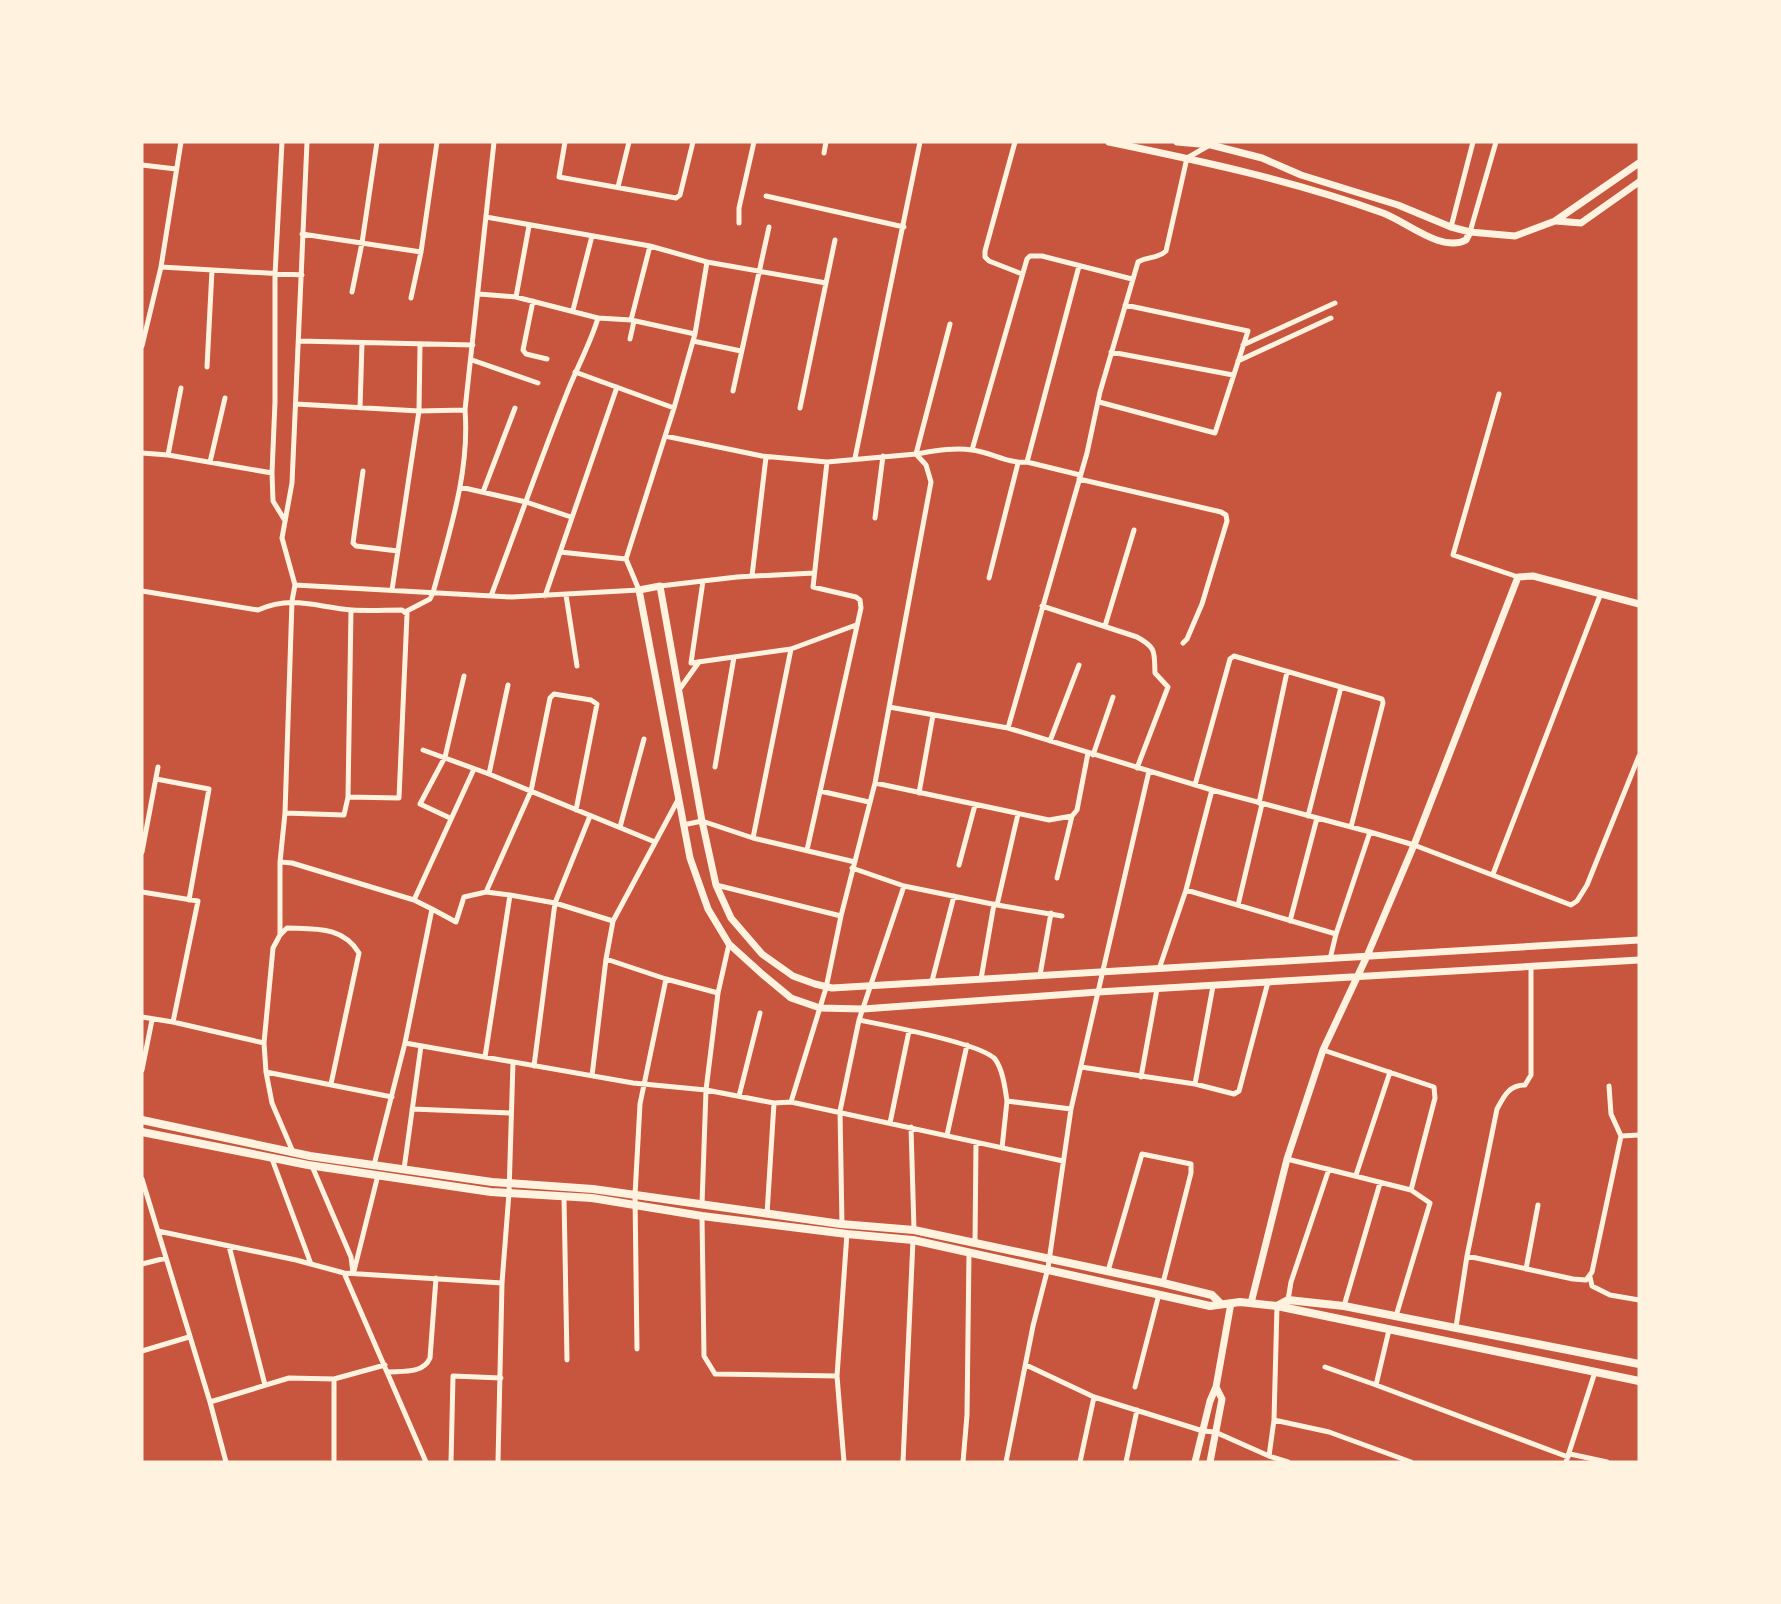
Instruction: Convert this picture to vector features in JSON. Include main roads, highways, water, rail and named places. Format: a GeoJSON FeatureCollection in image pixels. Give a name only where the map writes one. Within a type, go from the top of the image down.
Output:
{"type":"FeatureCollection","features":[{"type":"Feature","properties":{"kind":"main road"},"geometry":{"type":"LineString","coordinates":[[142,1121],[293,1152],[564,1197],[847,1234],[913,1240],[1210,1306],[1220,1303],[1277,1306],[1639,1381]]}},
{"type":"Feature","properties":{"kind":"main road"},"geometry":{"type":"LineString","coordinates":[[142,1132],[312,1166],[377,1175],[509,1188],[593,1189],[841,1224],[914,1230],[1163,1283],[1212,1295],[1220,1303]]}},
{"type":"Feature","properties":{"kind":"main road"},"geometry":{"type":"LineString","coordinates":[[1277,1306],[1288,1300],[1343,1306],[1456,1326],[1639,1364]]}}]}
